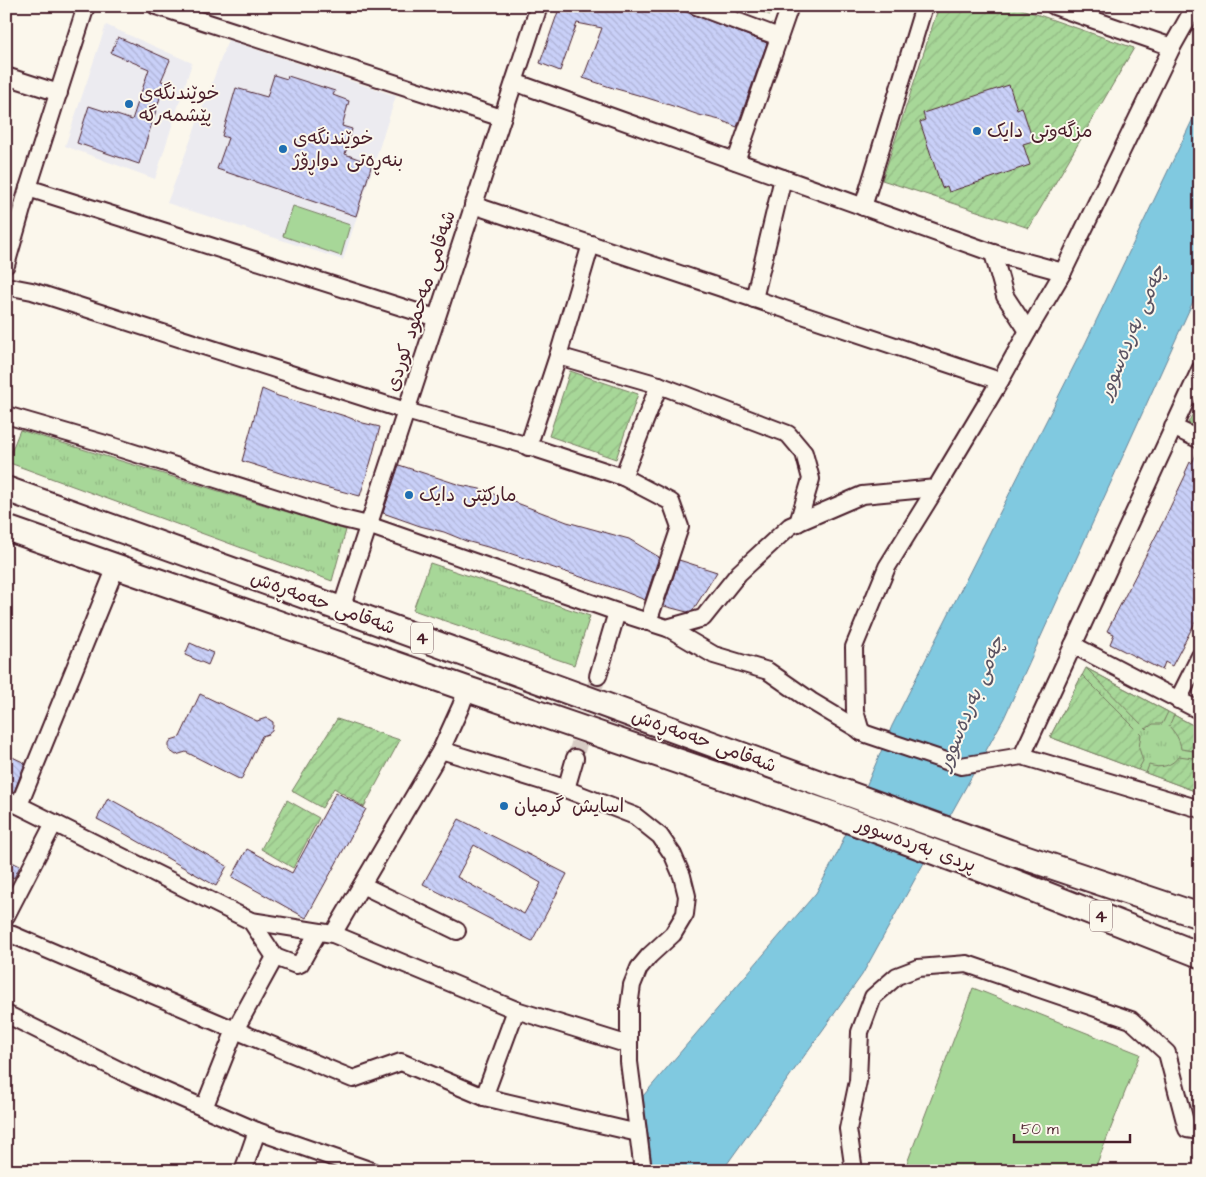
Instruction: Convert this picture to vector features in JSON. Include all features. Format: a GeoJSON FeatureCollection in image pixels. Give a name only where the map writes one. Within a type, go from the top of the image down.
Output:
{"type":"FeatureCollection","features":[{"type":"Feature","properties":{"kind":"highway","name":"شەقامی حەمەڕەش"},"geometry":{"type":"LineString","coordinates":[[6,489],[837,789]]}},
{"type":"Feature","properties":{"kind":"highway","name":"شەقامی حەمەڕەش"},"geometry":{"type":"LineString","coordinates":[[6,528],[829,813]]}},
{"type":"Feature","properties":{"kind":"highway"},"geometry":{"type":"LineString","coordinates":[[668,757],[680,732]]}},
{"type":"Feature","properties":{"kind":"highway","name":"پردی بەردەسوور"},"geometry":{"type":"LineString","coordinates":[[837,789],[1009,852],[1200,916]]}},
{"type":"Feature","properties":{"kind":"highway","name":"پردی بەردەسوور"},"geometry":{"type":"LineString","coordinates":[[829,813],[1002,877],[1200,954]]}},
{"type":"Feature","properties":{"kind":"street"},"geometry":{"type":"LineString","coordinates":[[6,265],[28,188],[86,6]]}},
{"type":"Feature","properties":{"kind":"street"},"geometry":{"type":"LineString","coordinates":[[156,6],[502,118]]}},
{"type":"Feature","properties":{"kind":"street","name":"شەقامی مەحمود کوردی"},"geometry":{"type":"LineString","coordinates":[[341,609],[538,6]]}},
{"type":"Feature","properties":{"kind":"street"},"geometry":{"type":"LineString","coordinates":[[696,6],[779,37]]}},
{"type":"Feature","properties":{"kind":"street"},"geometry":{"type":"LineString","coordinates":[[736,161],[790,6]]}},
{"type":"Feature","properties":{"kind":"street"},"geometry":{"type":"LineString","coordinates":[[863,206],[924,6]]}},
{"type":"Feature","properties":{"kind":"street"},"geometry":{"type":"LineString","coordinates":[[1054,6],[1172,47]]}},
{"type":"Feature","properties":{"kind":"street"},"geometry":{"type":"LineString","coordinates":[[861,732],[855,711],[854,647],[887,567],[1000,381],[1063,272],[1172,47],[1195,6]]}},
{"type":"Feature","properties":{"kind":"street"},"geometry":{"type":"LineString","coordinates":[[6,76],[59,93]]}},
{"type":"Feature","properties":{"kind":"street"},"geometry":{"type":"LineString","coordinates":[[514,82],[993,253],[1063,272]]}},
{"type":"Feature","properties":{"kind":"street"},"geometry":{"type":"LineString","coordinates":[[754,299],[783,178]]}},
{"type":"Feature","properties":{"kind":"street"},"geometry":{"type":"LineString","coordinates":[[28,188],[436,318]]}},
{"type":"Feature","properties":{"kind":"street"},"geometry":{"type":"LineString","coordinates":[[473,205],[1000,381]]}},
{"type":"Feature","properties":{"kind":"street"},"geometry":{"type":"LineString","coordinates":[[528,446],[558,356],[591,244]]}},
{"type":"Feature","properties":{"kind":"street"},"geometry":{"type":"LineString","coordinates":[[993,253],[1005,296],[1028,331]]}},
{"type":"Feature","properties":{"kind":"street"},"geometry":{"type":"LineString","coordinates":[[6,286],[32,291],[406,411],[528,446],[623,477],[671,502],[680,526],[648,622]]}},
{"type":"Feature","properties":{"kind":"street"},"geometry":{"type":"LineString","coordinates":[[558,356],[659,385],[788,434],[804,453],[810,479],[798,523]]}},
{"type":"Feature","properties":{"kind":"street"},"geometry":{"type":"LineString","coordinates":[[1022,756],[1200,370]]}},
{"type":"Feature","properties":{"kind":"street"},"geometry":{"type":"LineString","coordinates":[[623,477],[659,385]]}},
{"type":"Feature","properties":{"kind":"street"},"geometry":{"type":"LineString","coordinates":[[6,415],[109,445],[339,518],[368,525],[668,628],[714,655],[768,671],[811,701],[861,732],[961,766],[1022,756],[1200,809]]}},
{"type":"Feature","properties":{"kind":"street"},"geometry":{"type":"LineString","coordinates":[[1173,427],[1200,440]]}},
{"type":"Feature","properties":{"kind":"street"},"geometry":{"type":"LineString","coordinates":[[668,628],[703,618],[739,573],[790,526],[862,495],[936,488]]}},
{"type":"Feature","properties":{"kind":"street"},"geometry":{"type":"LineString","coordinates":[[116,566],[12,802],[251,921],[326,933],[516,1010],[629,1045]]}},
{"type":"Feature","properties":{"kind":"street"},"geometry":{"type":"LineString","coordinates":[[598,676],[617,612]]}},
{"type":"Feature","properties":{"kind":"street"},"geometry":{"type":"LineString","coordinates":[[1074,645],[1200,711]]}},
{"type":"Feature","properties":{"kind":"street"},"geometry":{"type":"LineString","coordinates":[[1178,700],[1200,656]]}},
{"type":"Feature","properties":{"kind":"street"},"geometry":{"type":"LineString","coordinates":[[251,921],[275,957],[296,965],[300,964],[362,885],[441,750],[467,689]]}},
{"type":"Feature","properties":{"kind":"street"},"geometry":{"type":"LineString","coordinates":[[441,750],[566,789],[635,816],[660,836],[673,855],[682,876],[687,896],[684,914],[673,934],[648,956],[639,968],[632,984],[629,1007],[628,1062],[643,1171]]}},
{"type":"Feature","properties":{"kind":"street"},"geometry":{"type":"LineString","coordinates":[[566,789],[575,758]]}},
{"type":"Feature","properties":{"kind":"street"},"geometry":{"type":"LineString","coordinates":[[6,916],[54,823]]}},
{"type":"Feature","properties":{"kind":"street"},"geometry":{"type":"LineString","coordinates":[[362,885],[457,931]]}},
{"type":"Feature","properties":{"kind":"street"},"geometry":{"type":"LineString","coordinates":[[6,932],[353,1079],[401,1062],[484,1097],[638,1133]]}},
{"type":"Feature","properties":{"kind":"street"},"geometry":{"type":"LineString","coordinates":[[204,1108],[234,1030],[275,957]]}},
{"type":"Feature","properties":{"kind":"street"},"geometry":{"type":"LineString","coordinates":[[854,1171],[848,1129],[858,1081],[860,1032],[873,997],[897,976],[918,968],[967,964],[1131,1020],[1167,1053],[1187,1129],[1200,1131]]}},
{"type":"Feature","properties":{"kind":"street"},"geometry":{"type":"LineString","coordinates":[[484,1097],[516,1010]]}},
{"type":"Feature","properties":{"kind":"street"},"geometry":{"type":"LineString","coordinates":[[6,1014],[137,1079],[257,1131],[372,1171]]}},
{"type":"Feature","properties":{"kind":"street"},"geometry":{"type":"LineString","coordinates":[[243,1171],[257,1131]]}},
{"type":"Feature","properties":{"kind":"shaded area","name":"خوێندنگەی پێشمەرگە"},"geometry":{"type":"Polygon","coordinates":[[[106,25],[192,63],[155,179],[65,146],[106,25]]]}},
{"type":"Feature","properties":{"kind":"shaded area","name":"خوێندنگەی بنەڕەتی دواڕۆژ"},"geometry":{"type":"Polygon","coordinates":[[[228,40],[396,96],[343,260],[167,203],[228,40]]]}},
{"type":"Feature","properties":{"kind":"green space"},"geometry":{"type":"Polygon","coordinates":[[[747,6],[773,6],[770,15],[747,6]]]}},
{"type":"Feature","properties":{"kind":"green space"},"geometry":{"type":"Polygon","coordinates":[[[939,6],[1013,6],[1134,48],[1029,228],[882,180],[939,6]]]}},
{"type":"Feature","properties":{"kind":"green space"},"geometry":{"type":"Polygon","coordinates":[[[293,206],[350,225],[341,256],[283,236],[293,206]]]}},
{"type":"Feature","properties":{"kind":"green space"},"geometry":{"type":"Polygon","coordinates":[[[570,371],[638,394],[616,459],[549,436],[570,371]]]}},
{"type":"Feature","properties":{"kind":"green space"},"geometry":{"type":"Polygon","coordinates":[[[1200,400],[1200,429],[1188,423],[1200,400]]]}},
{"type":"Feature","properties":{"kind":"green space"},"geometry":{"type":"Polygon","coordinates":[[[20,430],[346,530],[332,581],[7,462],[20,430]]]}},
{"type":"Feature","properties":{"kind":"green space"},"geometry":{"type":"Polygon","coordinates":[[[430,563],[590,616],[574,665],[413,610],[430,563]]]}},
{"type":"Feature","properties":{"kind":"green space"},"geometry":{"type":"Polygon","coordinates":[[[1086,668],[1200,729],[1200,793],[1050,737],[1086,668]]]}},
{"type":"Feature","properties":{"kind":"green space"},"geometry":{"type":"Polygon","coordinates":[[[1086,668],[1168,712],[1162,724],[1153,724],[1146,729],[1086,668]]]}},
{"type":"Feature","properties":{"kind":"green space"},"geometry":{"type":"Polygon","coordinates":[[[1082,675],[1141,734],[1139,748],[1143,761],[1138,770],[1050,737],[1082,675]]]}},
{"type":"Feature","properties":{"kind":"green space"},"geometry":{"type":"Polygon","coordinates":[[[1174,715],[1200,729],[1200,752],[1181,749],[1178,739],[1169,726],[1174,715]]]}},
{"type":"Feature","properties":{"kind":"green space"},"geometry":{"type":"Polygon","coordinates":[[[337,719],[400,740],[364,807],[334,788],[322,808],[292,791],[337,719]]]}},
{"type":"Feature","properties":{"kind":"green space"},"geometry":{"type":"Polygon","coordinates":[[[1179,756],[1200,759],[1200,793],[1146,773],[1149,765],[1166,766],[1179,756]]]}},
{"type":"Feature","properties":{"kind":"green space"},"geometry":{"type":"Polygon","coordinates":[[[287,800],[319,818],[293,868],[261,849],[287,800]]]}},
{"type":"Feature","properties":{"kind":"green space"},"geometry":{"type":"Polygon","coordinates":[[[973,988],[1140,1054],[1094,1171],[904,1171],[973,988]]]}},
{"type":"Feature","properties":{"kind":"water","name":"چەمی بەردەسوور"},"geometry":{"type":"Polygon","coordinates":[[[1200,104],[1200,286],[1004,718],[862,975],[722,1171],[653,1171],[643,1096],[816,893],[837,854],[892,726],[1085,344],[1200,104]]]}},
{"type":"Feature","properties":{"kind":"building"},"geometry":{"type":"Polygon","coordinates":[[[560,6],[671,6],[767,43],[737,127],[720,120],[583,78],[602,28],[577,23],[560,71],[540,63],[560,6]]]}},
{"type":"Feature","properties":{"kind":"building"},"geometry":{"type":"Polygon","coordinates":[[[118,37],[170,60],[161,81],[165,82],[139,164],[77,143],[89,106],[132,120],[149,69],[111,53],[118,37]]]}},
{"type":"Feature","properties":{"kind":"building"},"geometry":{"type":"Polygon","coordinates":[[[274,75],[287,79],[288,76],[335,91],[333,95],[349,101],[342,126],[352,129],[345,154],[372,164],[356,216],[217,169],[228,138],[222,136],[236,88],[267,97],[274,75]]]}},
{"type":"Feature","properties":{"kind":"building","name":"مزگەوتی دایک"},"geometry":{"type":"Polygon","coordinates":[[[1009,85],[1017,109],[1022,107],[1033,141],[1023,144],[1030,165],[949,192],[947,186],[942,188],[920,122],[925,120],[923,113],[1009,85]]]}},
{"type":"Feature","properties":{"kind":"building"},"geometry":{"type":"Polygon","coordinates":[[[262,389],[278,396],[380,427],[360,496],[321,486],[242,461],[262,389]]]}},
{"type":"Feature","properties":{"kind":"building"},"geometry":{"type":"Polygon","coordinates":[[[1198,450],[1200,450],[1200,613],[1172,666],[1165,662],[1162,670],[1110,644],[1114,634],[1107,631],[1163,522],[1190,462],[1192,463],[1198,450]]]}},
{"type":"Feature","properties":{"kind":"building"},"geometry":{"type":"Polygon","coordinates":[[[399,465],[460,485],[480,489],[567,522],[629,539],[659,557],[645,600],[509,553],[466,541],[383,513],[399,465]]]}},
{"type":"Feature","properties":{"kind":"building"},"geometry":{"type":"Polygon","coordinates":[[[679,560],[717,572],[693,610],[687,612],[664,606],[679,560]]]}},
{"type":"Feature","properties":{"kind":"building"},"geometry":{"type":"Polygon","coordinates":[[[190,643],[213,653],[208,665],[185,655],[190,643]]]}},
{"type":"Feature","properties":{"kind":"building"},"geometry":{"type":"Polygon","coordinates":[[[200,694],[257,721],[267,718],[273,722],[272,731],[262,736],[241,780],[186,752],[176,755],[169,750],[169,743],[171,740],[180,737],[200,694]]]}},
{"type":"Feature","properties":{"kind":"building"},"geometry":{"type":"Polygon","coordinates":[[[6,754],[25,763],[14,792],[6,789],[6,754]]]}},
{"type":"Feature","properties":{"kind":"building"},"geometry":{"type":"Polygon","coordinates":[[[336,792],[366,809],[306,918],[232,877],[247,849],[292,873],[336,792]]]}},
{"type":"Feature","properties":{"kind":"building"},"geometry":{"type":"Polygon","coordinates":[[[108,798],[227,866],[216,886],[97,819],[108,798]]]}},
{"type":"Feature","properties":{"kind":"building"},"geometry":{"type":"Polygon","coordinates":[[[459,819],[567,874],[532,941],[423,884],[459,819]],[[474,845],[457,877],[524,914],[541,883],[474,845]]]}},
{"type":"Feature","properties":{"kind":"building"},"geometry":{"type":"Polygon","coordinates":[[[6,859],[20,866],[14,878],[6,874],[6,859]]]}},
{"type":"Feature","properties":{"kind":"tunnel"},"geometry":{"type":"LineString","coordinates":[[575,758],[598,676]]}},
{"type":"Feature","properties":{"kind":"place","name":"خوێندنگەی پێشمەرگە"},"geometry":{"type":"Point","coordinates":[129,104]}},
{"type":"Feature","properties":{"kind":"place","name":"مزگەوتی دایک"},"geometry":{"type":"Point","coordinates":[977,131]}},
{"type":"Feature","properties":{"kind":"place","name":"خوێندنگەی بنەڕەتی دواڕۆژ"},"geometry":{"type":"Point","coordinates":[283,149]}},
{"type":"Feature","properties":{"kind":"place","name":"مارکێتی دایک"},"geometry":{"type":"Point","coordinates":[409,495]}},
{"type":"Feature","properties":{"kind":"place","name":"اسايش گرميان"},"geometry":{"type":"Point","coordinates":[504,806]}}]}
